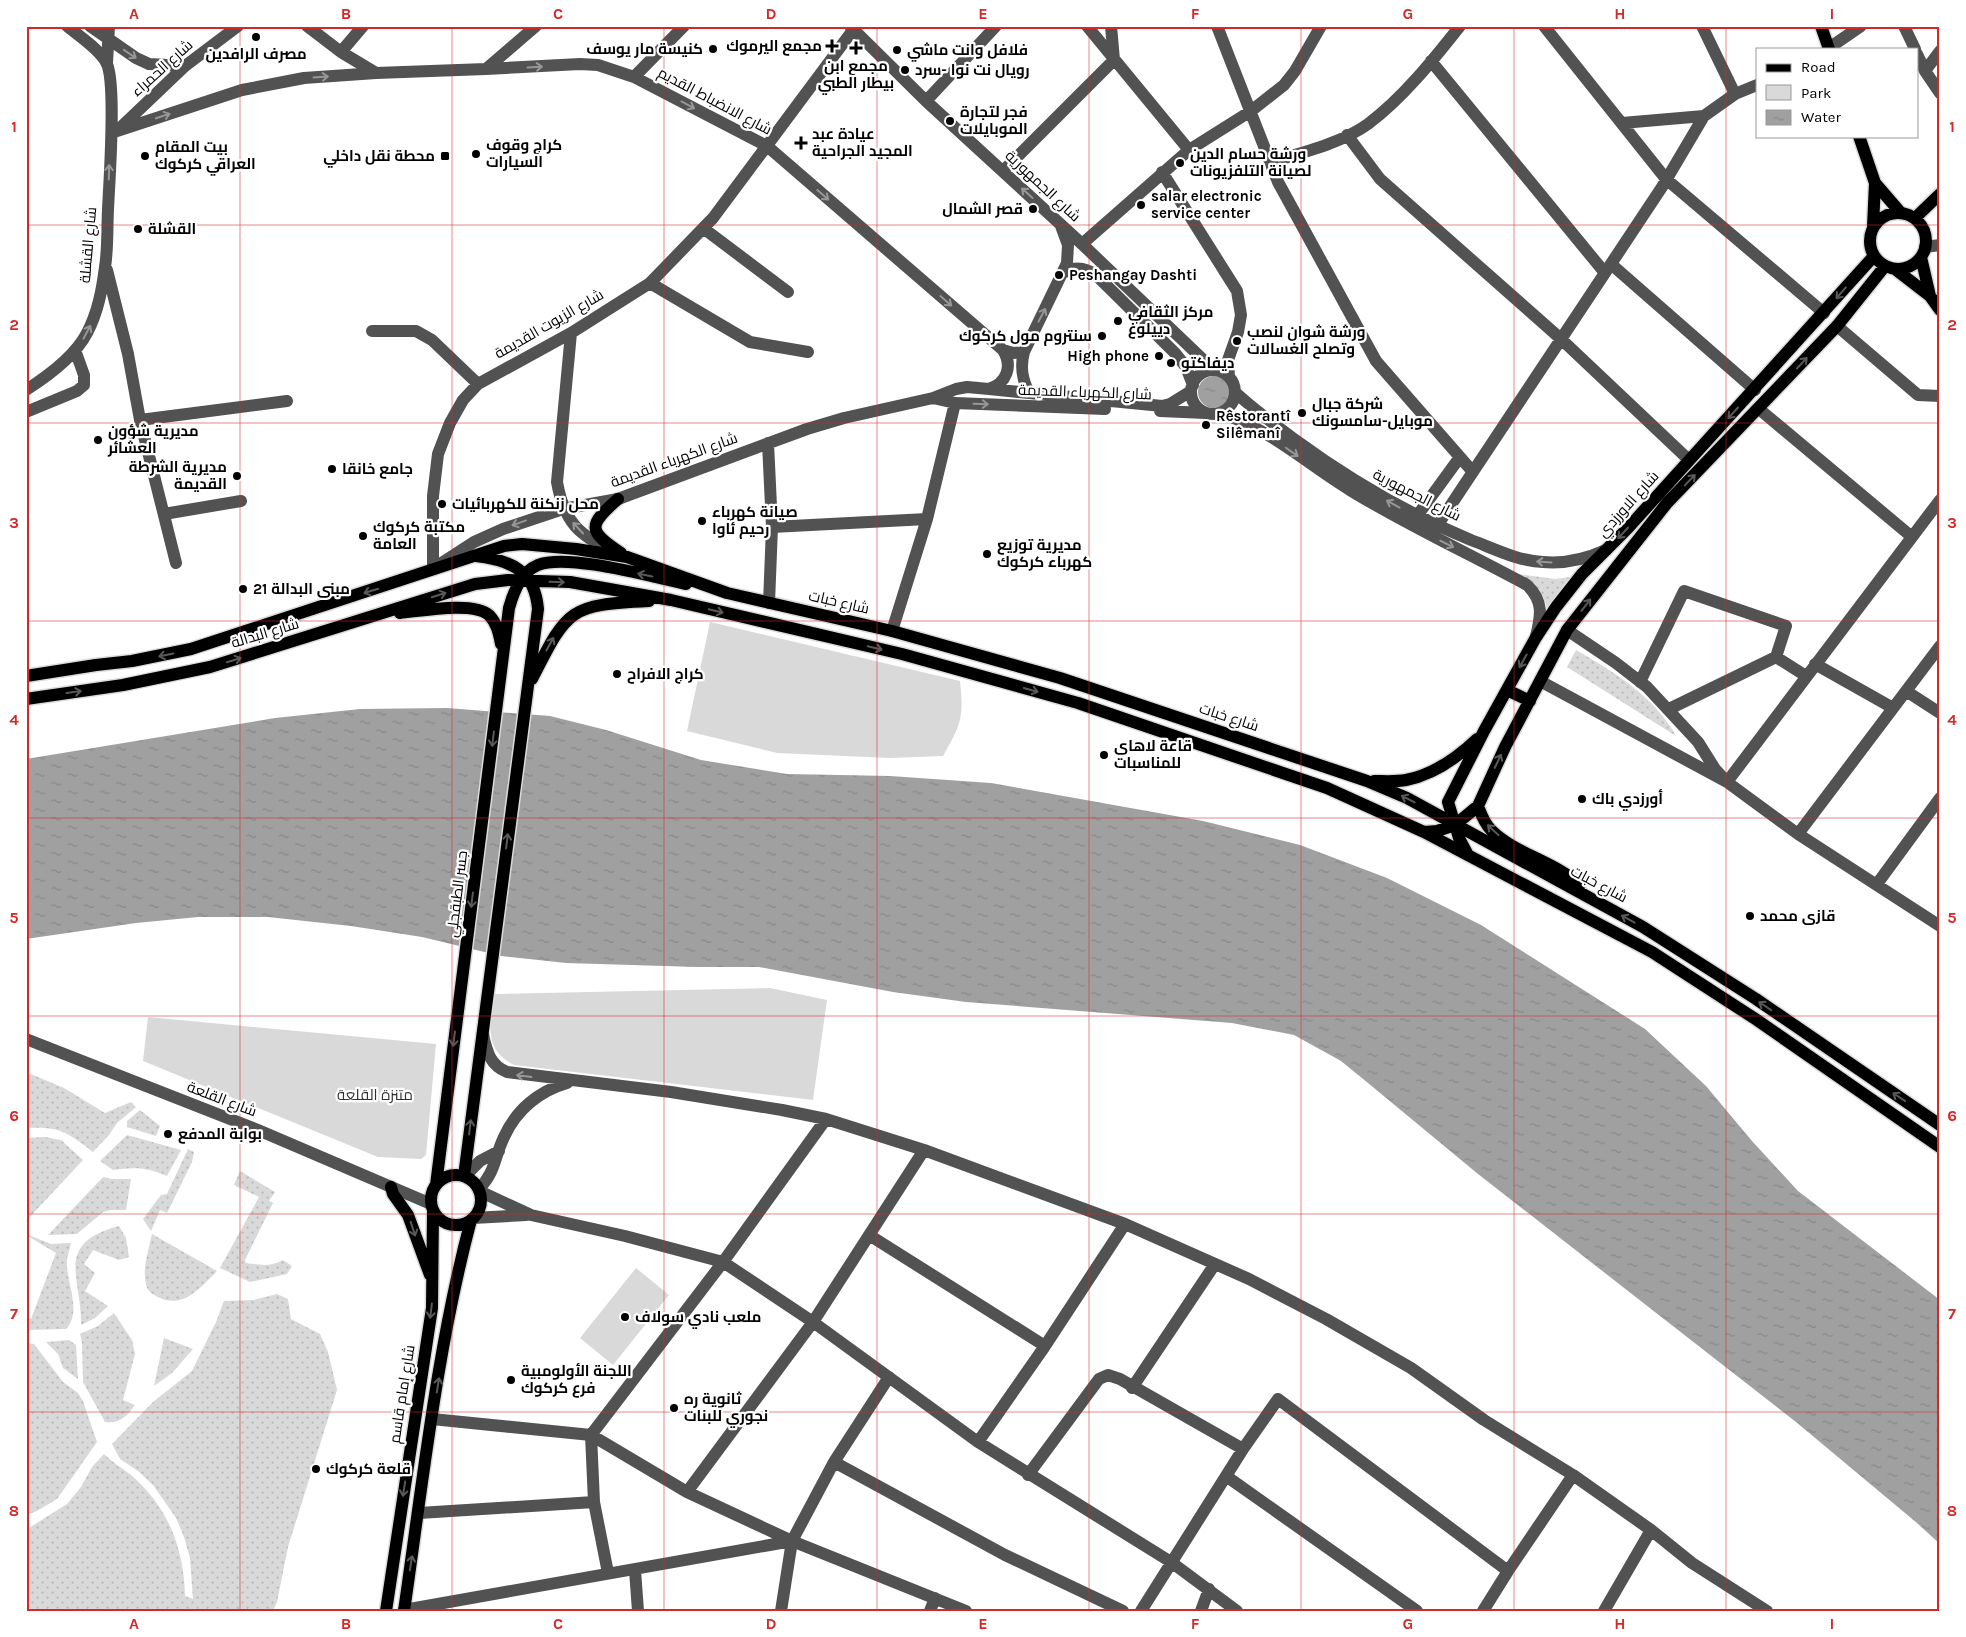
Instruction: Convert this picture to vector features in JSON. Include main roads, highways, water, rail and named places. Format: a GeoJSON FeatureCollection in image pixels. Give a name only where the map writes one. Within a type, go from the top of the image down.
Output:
{"type":"FeatureCollection","features":[{"type":"Feature","properties":{"kind":"main road"},"geometry":{"type":"LineString","coordinates":[[1821,26],[1829,48]]}},
{"type":"Feature","properties":{"kind":"main road"},"geometry":{"type":"LineString","coordinates":[[1860,138],[1874,183],[1873,226],[1869,241],[1874,256],[1930,296],[1940,310]]}},
{"type":"Feature","properties":{"kind":"main road"},"geometry":{"type":"LineString","coordinates":[[1874,183],[1900,212],[1915,218],[1923,228],[1926,240],[1923,252],[1930,296]]}},
{"type":"Feature","properties":{"kind":"main road"},"geometry":{"type":"LineString","coordinates":[[1915,218],[1940,194]]}},
{"type":"Feature","properties":{"kind":"main road"},"geometry":{"type":"LineString","coordinates":[[1873,226],[1885,215],[1900,212]]}},
{"type":"Feature","properties":{"kind":"main road"},"geometry":{"type":"LineString","coordinates":[[1890,268],[1906,268],[1923,252]]}},
{"type":"Feature","properties":{"kind":"main road","name":"شارع الاورزدي"},"geometry":{"type":"LineString","coordinates":[[1455,825],[1448,802],[1484,731],[1535,639],[1556,607],[1582,574],[1608,549],[1755,390],[1874,256]]}},
{"type":"Feature","properties":{"kind":"main road","name":"شارع الاورزدي"},"geometry":{"type":"LineString","coordinates":[[1478,806],[1505,747],[1567,630],[1667,504],[1759,409],[1890,268]]}},
{"type":"Feature","properties":{"kind":"main road"},"geometry":{"type":"LineString","coordinates":[[618,499],[599,516],[595,522],[595,528],[602,540],[627,557]]}},
{"type":"Feature","properties":{"kind":"main road","name":"شارع خبات"},"geometry":{"type":"LineString","coordinates":[[433,569],[504,546],[522,544],[576,549],[627,557],[727,593],[892,631],[1060,678],[1367,781],[1407,798],[1643,927],[1756,999],[1940,1124]]}},
{"type":"Feature","properties":{"kind":"main road"},"geometry":{"type":"LineString","coordinates":[[465,1176],[538,609],[535,591],[502,561],[476,556]]}},
{"type":"Feature","properties":{"kind":"main road"},"geometry":{"type":"LineString","coordinates":[[521,579],[537,565],[576,562],[727,593]]}},
{"type":"Feature","properties":{"kind":"main road","name":"شارع البدالة"},"geometry":{"type":"LineString","coordinates":[[26,676],[132,661],[191,649],[433,569]]}},
{"type":"Feature","properties":{"kind":"main road"},"geometry":{"type":"LineString","coordinates":[[521,579],[570,582],[671,600],[902,654],[1078,703],[1327,788],[1465,850],[1652,952],[1757,1020],[1940,1147]]}},
{"type":"Feature","properties":{"kind":"main road","name":"شارع البدالة"},"geometry":{"type":"LineString","coordinates":[[26,699],[122,685],[210,666],[475,584],[521,579]]}},
{"type":"Feature","properties":{"kind":"main road","name":"جسر الطبقجلي"},"geometry":{"type":"LineString","coordinates":[[436,1185],[509,608],[521,579]]}},
{"type":"Feature","properties":{"kind":"main road"},"geometry":{"type":"LineString","coordinates":[[527,691],[556,634],[573,614],[596,605],[671,600]]}},
{"type":"Feature","properties":{"kind":"main road"},"geometry":{"type":"LineString","coordinates":[[378,615],[460,608],[483,611],[495,623],[503,653]]}},
{"type":"Feature","properties":{"kind":"main road"},"geometry":{"type":"LineString","coordinates":[[1507,690],[1530,700]]}},
{"type":"Feature","properties":{"kind":"main road"},"geometry":{"type":"LineString","coordinates":[[1367,781],[1406,780],[1425,774],[1454,758],[1484,731]]}},
{"type":"Feature","properties":{"kind":"main road"},"geometry":{"type":"LineString","coordinates":[[1428,832],[1455,825],[1478,806],[1491,830],[1505,840],[1556,868],[1578,884],[1589,897]]}},
{"type":"Feature","properties":{"kind":"main road"},"geometry":{"type":"LineString","coordinates":[[1428,832],[1438,826],[1436,814]]}},
{"type":"Feature","properties":{"kind":"main road"},"geometry":{"type":"LineString","coordinates":[[1455,825],[1465,850]]}},
{"type":"Feature","properties":{"kind":"main road"},"geometry":{"type":"LineString","coordinates":[[1465,850],[1462,842],[1466,836],[1475,836]]}},
{"type":"Feature","properties":{"kind":"main road"},"geometry":{"type":"LineString","coordinates":[[404,1611],[452,1296],[472,1219],[480,1205],[479,1190],[471,1180],[458,1174],[445,1177],[432,1191],[432,1207],[443,1221],[449,1224],[457,1225],[472,1219]]}},
{"type":"Feature","properties":{"kind":"main road"},"geometry":{"type":"LineString","coordinates":[[390,1187],[408,1215],[433,1282]]}},
{"type":"Feature","properties":{"kind":"main road","name":"شارع إمام قاسم"},"geometry":{"type":"LineString","coordinates":[[386,1611],[432,1308],[432,1207]]}},
{"type":"Feature","properties":{"kind":"water"},"geometry":{"type":"Polygon","coordinates":[[[1214,376],[1226,380],[1230,392],[1226,404],[1214,408],[1202,404],[1198,392],[1202,380],[1214,376]]]}},
{"type":"Feature","properties":{"kind":"water"},"geometry":{"type":"Polygon","coordinates":[[[447,708],[550,716],[606,730],[701,760],[787,774],[890,776],[991,783],[1203,821],[1300,845],[1387,878],[1481,925],[1645,1029],[1706,1086],[1752,1141],[1798,1191],[1940,1300],[1940,1544],[1796,1422],[1478,1174],[1341,1061],[1294,1035],[1232,1023],[966,1002],[893,992],[759,967],[566,963],[501,956],[422,937],[351,926],[268,917],[198,917],[136,923],[26,939],[26,759],[275,718],[360,709],[447,708]]]}},
{"type":"Feature","properties":{"kind":"place","name":"مصرف الرافدين"},"geometry":{"type":"Point","coordinates":[256,37]}},
{"type":"Feature","properties":{"kind":"place","name":"مجمع اليرموك"},"geometry":{"type":"Point","coordinates":[832,46]}},
{"type":"Feature","properties":{"kind":"place","name":"مجمع ابن بيطار الطبي"},"geometry":{"type":"Point","coordinates":[856,48]}},
{"type":"Feature","properties":{"kind":"place","name":"كنيسة مار يوسف"},"geometry":{"type":"Point","coordinates":[713,49]}},
{"type":"Feature","properties":{"kind":"place","name":"فلافل وانت ماشي"},"geometry":{"type":"Point","coordinates":[897,50]}},
{"type":"Feature","properties":{"kind":"place","name":"رويال نت نوا -سرد"},"geometry":{"type":"Point","coordinates":[905,70]}},
{"type":"Feature","properties":{"kind":"place","name":"فجر لتجارة الموبايلات"},"geometry":{"type":"Point","coordinates":[950,121]}},
{"type":"Feature","properties":{"kind":"place","name":"عيادة عبد المجيد الجراحية"},"geometry":{"type":"Point","coordinates":[801,143]}},
{"type":"Feature","properties":{"kind":"place","name":"كراج وقوف السيارات"},"geometry":{"type":"Point","coordinates":[476,154]}},
{"type":"Feature","properties":{"kind":"place","name":"بيت المقام العراقي كركوك"},"geometry":{"type":"Point","coordinates":[145,156]}},
{"type":"Feature","properties":{"kind":"place","name":"محطة نقل داخلي"},"geometry":{"type":"Point","coordinates":[445,156]}},
{"type":"Feature","properties":{"kind":"place","name":"ورشة حسام الدين لصيانة التلفزيونات"},"geometry":{"type":"Point","coordinates":[1180,163]}},
{"type":"Feature","properties":{"kind":"place","name":"salar electronic service center"},"geometry":{"type":"Point","coordinates":[1141,205]}},
{"type":"Feature","properties":{"kind":"place","name":"قصر الشمال"},"geometry":{"type":"Point","coordinates":[1033,209]}},
{"type":"Feature","properties":{"kind":"place","name":"القشلة"},"geometry":{"type":"Point","coordinates":[138,229]}},
{"type":"Feature","properties":{"kind":"place","name":"Peshangay Dashti"},"geometry":{"type":"Point","coordinates":[1059,275]}},
{"type":"Feature","properties":{"kind":"place","name":"مركز الثقافي دييلوغ"},"geometry":{"type":"Point","coordinates":[1118,321]}},
{"type":"Feature","properties":{"kind":"place","name":"سنتروم مول كركوك"},"geometry":{"type":"Point","coordinates":[1102,336]}},
{"type":"Feature","properties":{"kind":"place","name":"ورشة شوان لنصب وتصلح الغسالات"},"geometry":{"type":"Point","coordinates":[1237,341]}},
{"type":"Feature","properties":{"kind":"place","name":"High phone"},"geometry":{"type":"Point","coordinates":[1159,356]}},
{"type":"Feature","properties":{"kind":"place","name":"ديفاكتو"},"geometry":{"type":"Point","coordinates":[1171,363]}},
{"type":"Feature","properties":{"kind":"place","name":"شركة جبال موبايل-سامسونك"},"geometry":{"type":"Point","coordinates":[1302,413]}},
{"type":"Feature","properties":{"kind":"place","name":"Rêstorantî Silêmanî"},"geometry":{"type":"Point","coordinates":[1206,425]}},
{"type":"Feature","properties":{"kind":"place","name":"مديرية شؤون العشائر"},"geometry":{"type":"Point","coordinates":[98,440]}},
{"type":"Feature","properties":{"kind":"place","name":"جامع خانقا"},"geometry":{"type":"Point","coordinates":[332,469]}},
{"type":"Feature","properties":{"kind":"place","name":"مديرية الشرطة القديمة"},"geometry":{"type":"Point","coordinates":[237,476]}},
{"type":"Feature","properties":{"kind":"place","name":"محل زنكنة للكهربائيات"},"geometry":{"type":"Point","coordinates":[442,504]}},
{"type":"Feature","properties":{"kind":"place","name":"صيانة كهرباء رحيم ئاوا"},"geometry":{"type":"Point","coordinates":[702,521]}},
{"type":"Feature","properties":{"kind":"place","name":"مكتبة كركوك العامة"},"geometry":{"type":"Point","coordinates":[363,536]}},
{"type":"Feature","properties":{"kind":"place","name":"مديرية توزيع كهرباء كركوك"},"geometry":{"type":"Point","coordinates":[987,554]}},
{"type":"Feature","properties":{"kind":"place","name":"مبنى البدالة 21"},"geometry":{"type":"Point","coordinates":[243,589]}},
{"type":"Feature","properties":{"kind":"place","name":"كراج الافراح"},"geometry":{"type":"Point","coordinates":[617,674]}},
{"type":"Feature","properties":{"kind":"place","name":"قاعة لاهاي للمناسبات"},"geometry":{"type":"Point","coordinates":[1104,755]}},
{"type":"Feature","properties":{"kind":"place","name":"أورزدي باك"},"geometry":{"type":"Point","coordinates":[1582,799]}},
{"type":"Feature","properties":{"kind":"place","name":"قازی محمد"},"geometry":{"type":"Point","coordinates":[1750,916]}},
{"type":"Feature","properties":{"kind":"place","name":"بوابة المدفع"},"geometry":{"type":"Point","coordinates":[168,1134]}},
{"type":"Feature","properties":{"kind":"place","name":"ملعب نادي سولاف"},"geometry":{"type":"Point","coordinates":[625,1317]}},
{"type":"Feature","properties":{"kind":"place","name":"اللجنة الأولومبية فرع كركوك"},"geometry":{"type":"Point","coordinates":[511,1380]}},
{"type":"Feature","properties":{"kind":"place","name":"ثانوية ره نجوري للبنات"},"geometry":{"type":"Point","coordinates":[674,1408]}},
{"type":"Feature","properties":{"kind":"place","name":"قلعة كركوك"},"geometry":{"type":"Point","coordinates":[316,1469]}},
{"type":"Feature","properties":{"kind":"park label","name":"متنزة القلعة"},"geometry":{"type":"Point","coordinates":[375,1095]}}]}
